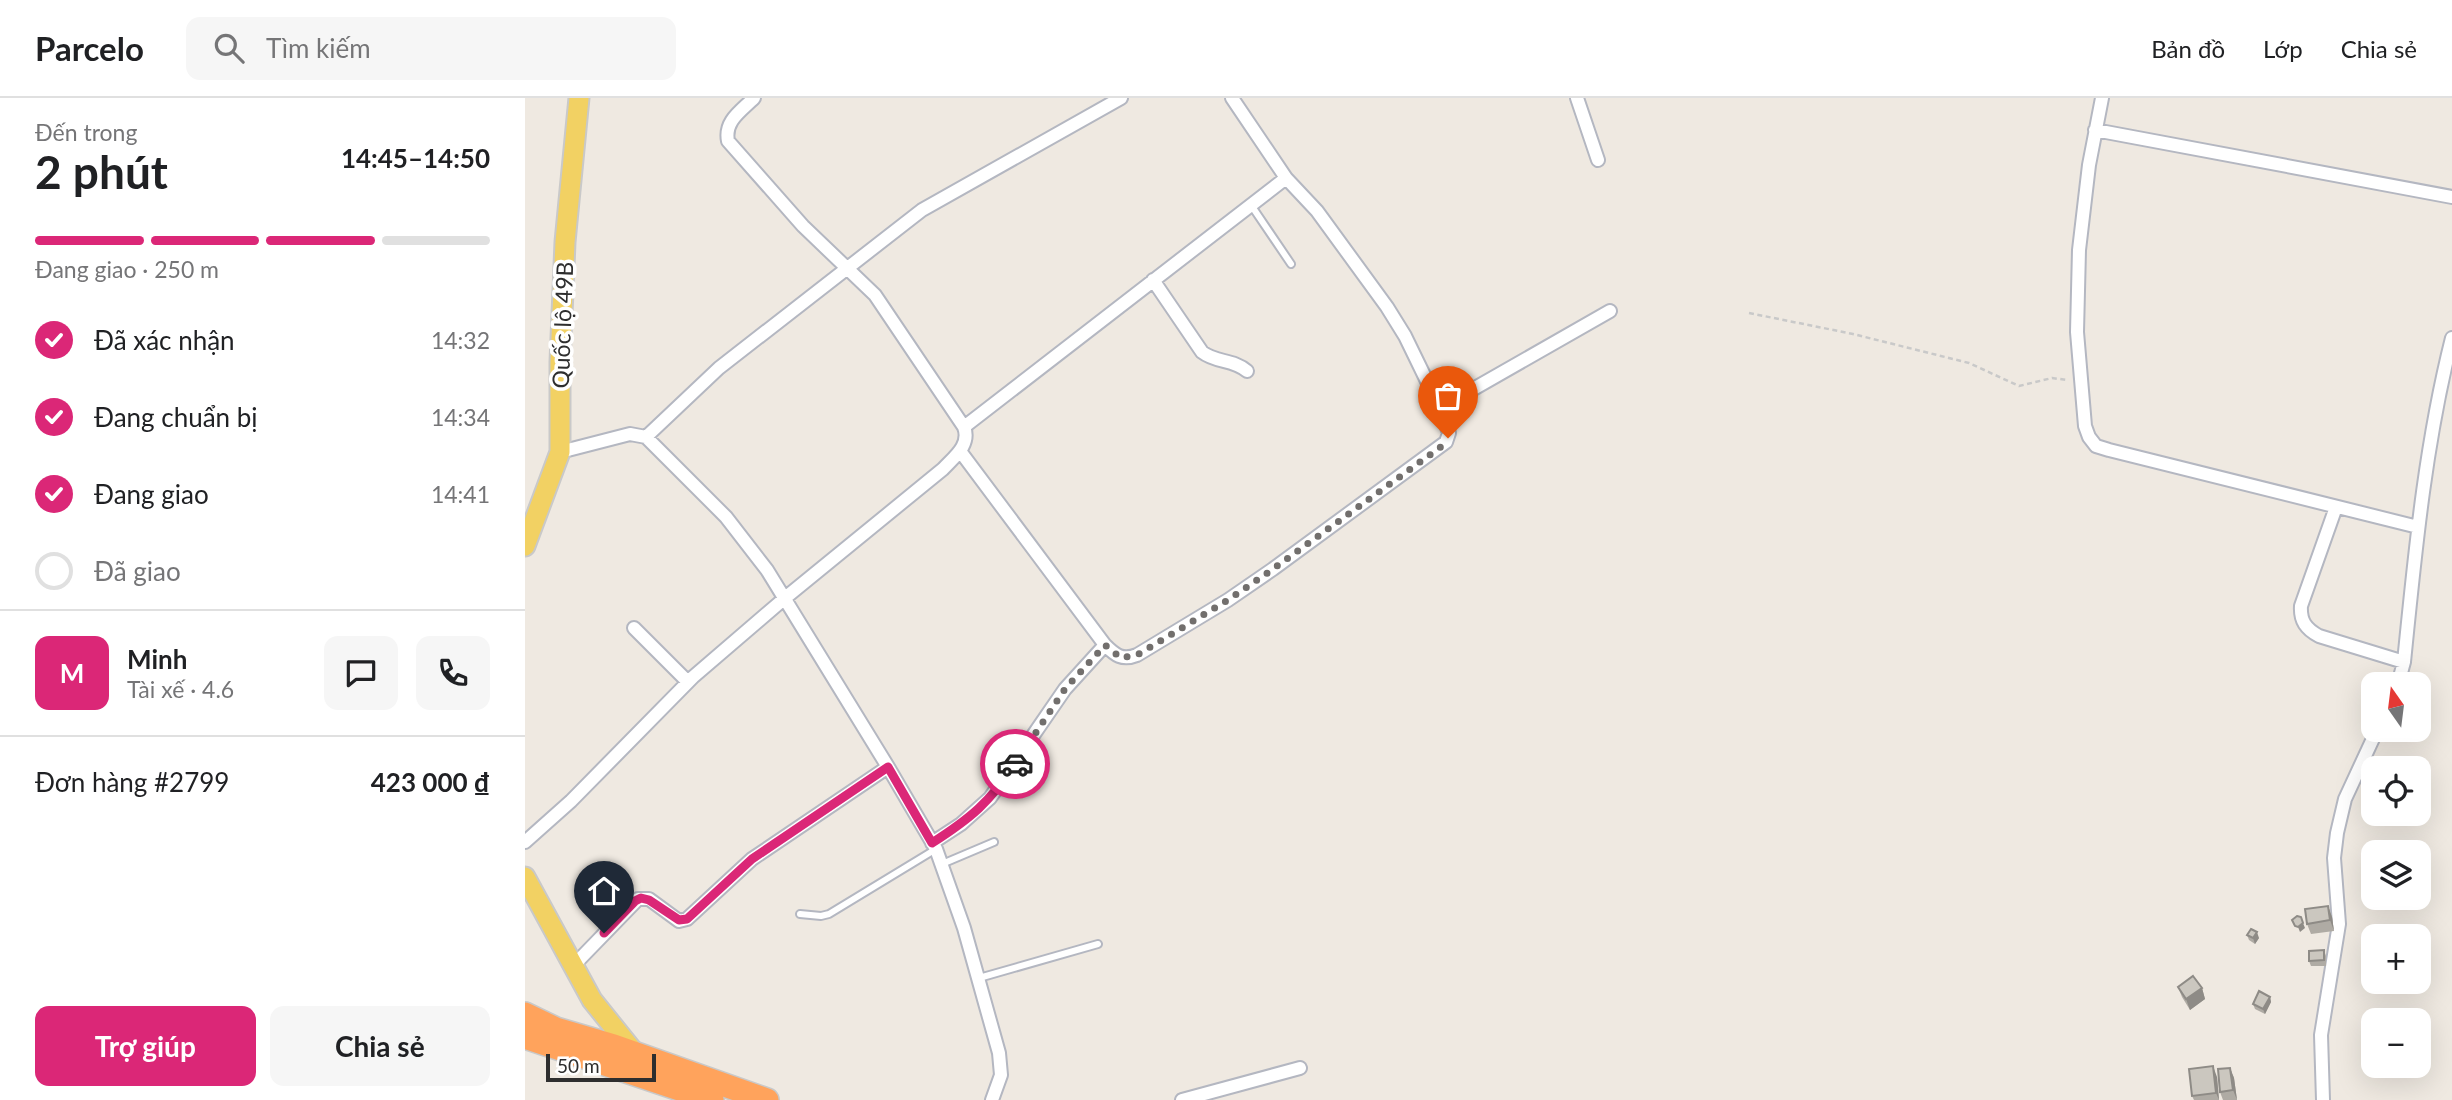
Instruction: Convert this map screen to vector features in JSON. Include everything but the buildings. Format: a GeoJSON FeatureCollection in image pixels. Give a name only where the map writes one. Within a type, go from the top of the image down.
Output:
{"type":"FeatureCollection","features":[{"type":"Feature","properties":{"kind":"highway"},"geometry":{"type":"LineString","coordinates":[[525,1014],[556,1029],[767,1100]]}},
{"type":"Feature","properties":{"kind":"highway"},"geometry":{"type":"LineString","coordinates":[[525,1038],[712,1100]]}},
{"type":"Feature","properties":{"kind":"main road","name":"Quốc lộ 49B"},"geometry":{"type":"LineString","coordinates":[[525,546],[560,452],[560,362],[565,242],[579,98]]}},
{"type":"Feature","properties":{"kind":"main road"},"geometry":{"type":"LineString","coordinates":[[525,877],[592,1000],[659,1083]]}},
{"type":"Feature","properties":{"kind":"street"},"geometry":{"type":"LineString","coordinates":[[525,842],[571,801],[688,682],[785,598],[943,469],[960,451],[966,440],[964,427],[875,295],[803,226],[727,141],[729,123],[754,98]]}},
{"type":"Feature","properties":{"kind":"street"},"geometry":{"type":"LineString","coordinates":[[646,437],[700,384],[903,223],[944,196],[1121,98]]}},
{"type":"Feature","properties":{"kind":"street"},"geometry":{"type":"LineString","coordinates":[[960,451],[1105,645],[1121,658],[1137,655],[1228,600],[1446,442],[1449,433],[1440,408],[1405,336],[1387,307],[1317,211],[1286,178],[1232,98]]}},
{"type":"Feature","properties":{"kind":"street"},"geometry":{"type":"LineString","coordinates":[[1577,98],[1598,160]]}},
{"type":"Feature","properties":{"kind":"street"},"geometry":{"type":"LineString","coordinates":[[2102,98],[2084,209],[2076,295],[2080,383],[2085,426],[2089,437],[2096,446],[2418,527]]}},
{"type":"Feature","properties":{"kind":"street"},"geometry":{"type":"LineString","coordinates":[[2095,130],[2452,197]]}},
{"type":"Feature","properties":{"kind":"street"},"geometry":{"type":"LineString","coordinates":[[964,427],[1286,178]]}},
{"type":"Feature","properties":{"kind":"street"},"geometry":{"type":"LineString","coordinates":[[1153,280],[1202,352],[1211,358],[1236,363],[1247,371]]}},
{"type":"Feature","properties":{"kind":"street"},"geometry":{"type":"LineString","coordinates":[[1440,408],[1610,312]]}},
{"type":"Feature","properties":{"kind":"street"},"geometry":{"type":"LineString","coordinates":[[2401,672],[2433,420],[2452,338]]}},
{"type":"Feature","properties":{"kind":"street"},"geometry":{"type":"LineString","coordinates":[[560,452],[630,434],[646,437],[726,517],[767,570],[888,767],[942,864],[979,978],[999,1053],[1001,1075],[992,1100]]}},
{"type":"Feature","properties":{"kind":"street"},"geometry":{"type":"LineString","coordinates":[[2336,507],[2301,606],[2302,620],[2311,632],[2319,636],[2404,662]]}},
{"type":"Feature","properties":{"kind":"street"},"geometry":{"type":"LineString","coordinates":[[634,628],[688,682]]}},
{"type":"Feature","properties":{"kind":"street"},"geometry":{"type":"LineString","coordinates":[[934,846],[991,798],[1065,689],[1105,645]]}},
{"type":"Feature","properties":{"kind":"street"},"geometry":{"type":"LineString","coordinates":[[2323,1100],[2321,1035],[2339,924],[2335,866],[2337,833],[2345,799],[2371,742]]}},
{"type":"Feature","properties":{"kind":"street"},"geometry":{"type":"LineString","coordinates":[[574,965],[638,899],[649,900],[679,920],[687,919],[752,859],[888,767]]}},
{"type":"Feature","properties":{"kind":"street"},"geometry":{"type":"LineString","coordinates":[[1182,1100],[1300,1068]]}},
{"type":"Feature","properties":{"kind":"lane"},"geometry":{"type":"LineString","coordinates":[[1251,205],[1291,264]]}},
{"type":"Feature","properties":{"kind":"lane"},"geometry":{"type":"LineString","coordinates":[[942,864],[994,842]]}},
{"type":"Feature","properties":{"kind":"lane"},"geometry":{"type":"LineString","coordinates":[[800,914],[829,914],[934,846]]}},
{"type":"Feature","properties":{"kind":"lane"},"geometry":{"type":"LineString","coordinates":[[979,978],[1098,944]]}},
{"type":"Feature","properties":{"kind":"path"},"geometry":{"type":"LineString","coordinates":[[1749,313],[1853,334],[1969,363],[2019,386],[2052,379],[2080,383]]}},
{"type":"Feature","properties":{"kind":"way so far"},"geometry":{"type":"LineString","coordinates":[[1015,764],[1065,689],[1105,645],[1121,658],[1137,655],[1228,600],[1273,569],[1442,446],[1448,438]]}},
{"type":"Feature","properties":{"kind":"route"},"geometry":{"type":"LineString","coordinates":[[604,933],[641,898],[649,900],[679,920],[687,919],[752,859],[888,767],[932,843],[978,811],[991,798],[1015,764]]}}]}
